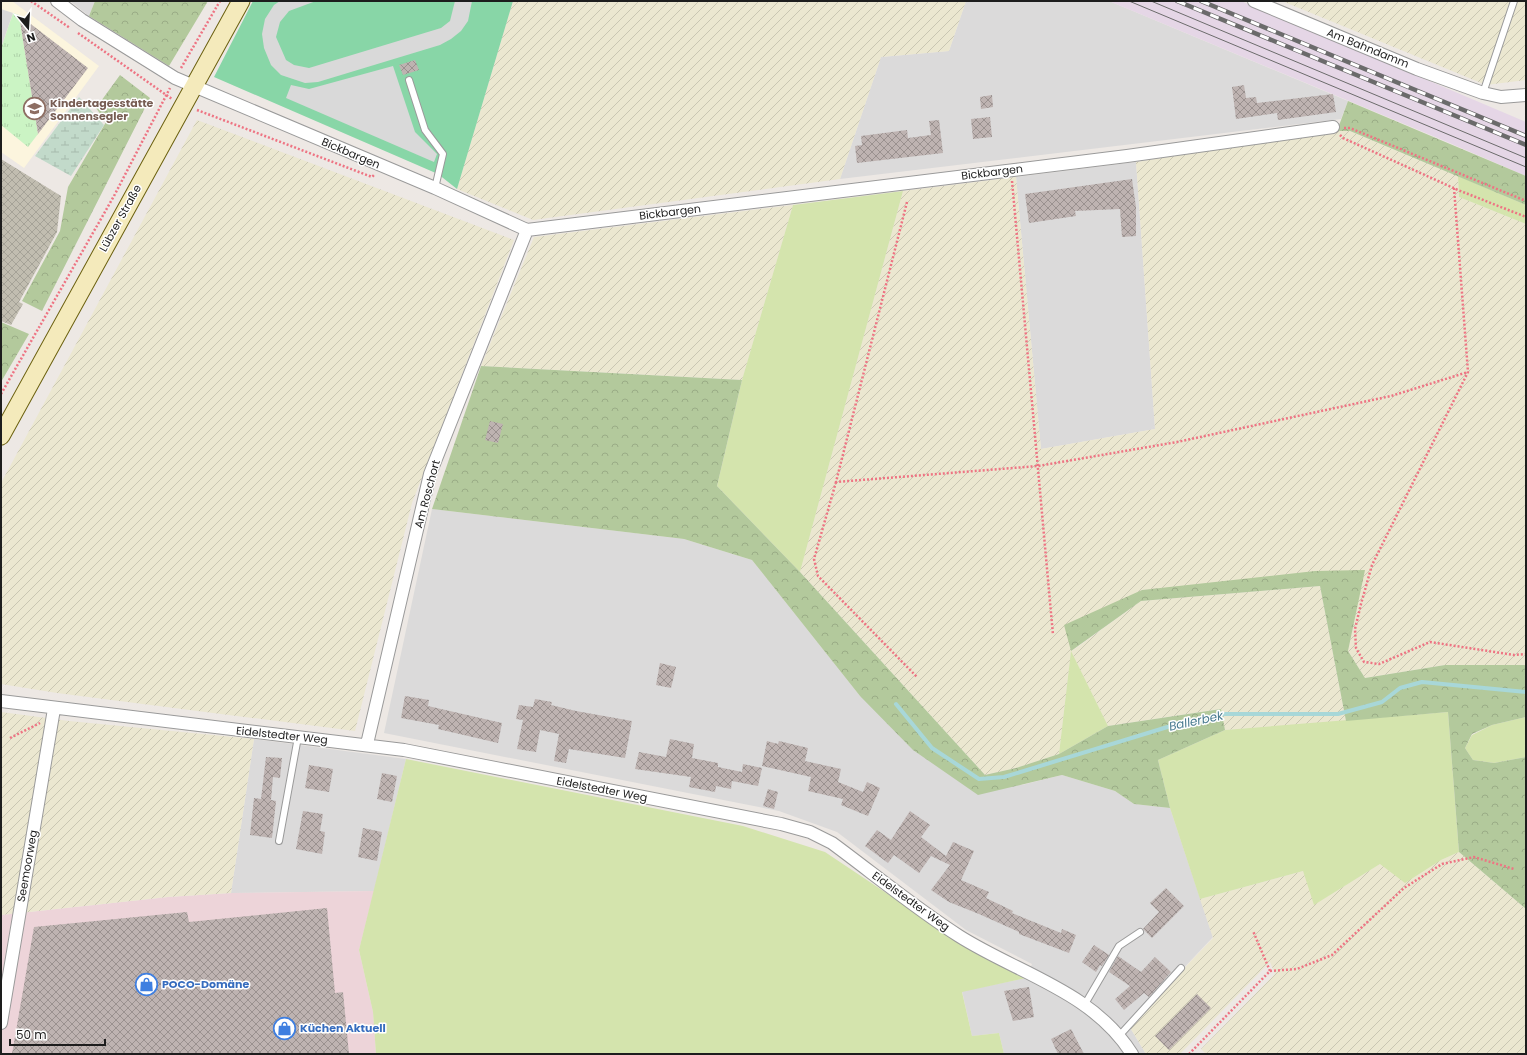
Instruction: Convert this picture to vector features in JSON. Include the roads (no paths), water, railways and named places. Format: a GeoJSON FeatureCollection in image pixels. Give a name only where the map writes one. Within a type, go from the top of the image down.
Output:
{"type":"FeatureCollection","features":[{"type":"Feature","properties":{"kind":"street","name":"Bickbargen"},"geometry":{"type":"LineString","coordinates":[[57,1],[82,20],[175,78],[435,188],[527,230],[1127,156],[1333,127]]}},
{"type":"Feature","properties":{"kind":"street","name":"Lübzer Straße"},"geometry":{"type":"LineString","coordinates":[[1,436],[241,1]]}},
{"type":"Feature","properties":{"kind":"street","name":"Am Bahndamm"},"geometry":{"type":"LineString","coordinates":[[1254,1],[1410,66],[1483,93],[1501,97],[1526,95]]}},
{"type":"Feature","properties":{"kind":"street","name":"Am Roschort"},"geometry":{"type":"LineString","coordinates":[[367,744],[430,474],[527,230]]}},
{"type":"Feature","properties":{"kind":"street","name":"Eidelstedter Weg"},"geometry":{"type":"LineString","coordinates":[[1,702],[54,713],[367,744],[781,824],[810,832],[832,843],[959,936],[1058,987],[1085,1004],[1101,1017],[1119,1036],[1132,1054]]}},
{"type":"Feature","properties":{"kind":"street","name":"Seemoorweg"},"geometry":{"type":"LineString","coordinates":[[1,1023],[54,713]]}},
{"type":"Feature","properties":{"kind":"lane"},"geometry":{"type":"LineString","coordinates":[[1483,93],[1514,1]]}},
{"type":"Feature","properties":{"kind":"lane"},"geometry":{"type":"LineString","coordinates":[[409,80],[425,130],[443,154],[435,188]]}},
{"type":"Feature","properties":{"kind":"lane"},"geometry":{"type":"LineString","coordinates":[[279,841],[298,737]]}},
{"type":"Feature","properties":{"kind":"lane"},"geometry":{"type":"LineString","coordinates":[[1085,1004],[1119,946],[1140,932]]}},
{"type":"Feature","properties":{"kind":"lane"},"geometry":{"type":"LineString","coordinates":[[1119,1036],[1181,968]]}},
{"type":"Feature","properties":{"kind":"waterway","name":"Ballerbek"},"geometry":{"type":"LineString","coordinates":[[896,704],[932,748],[979,779],[1004,777],[1174,725],[1224,714],[1338,714],[1382,702],[1400,688],[1422,682],[1526,692]]}},
{"type":"Feature","properties":{"kind":"tram line"},"geometry":{"type":"LineString","coordinates":[[1129,1],[1526,167]]}},
{"type":"Feature","properties":{"kind":"tram line"},"geometry":{"type":"LineString","coordinates":[[1151,1],[1526,158]]}},
{"type":"Feature","properties":{"kind":"railway"},"geometry":{"type":"LineString","coordinates":[[1177,1],[1526,145]]}},
{"type":"Feature","properties":{"kind":"railway"},"geometry":{"type":"LineString","coordinates":[[1201,1],[1526,136]]}},
{"type":"Feature","properties":{"kind":"place","name":"Kindertagesstätte Sonnensegler"},"geometry":{"type":"Point","coordinates":[34,109]}},
{"type":"Feature","properties":{"kind":"place","name":"POCO-Domäne"},"geometry":{"type":"Point","coordinates":[147,984]}},
{"type":"Feature","properties":{"kind":"place","name":"Küchen Aktuell"},"geometry":{"type":"Point","coordinates":[285,1028]}}]}
